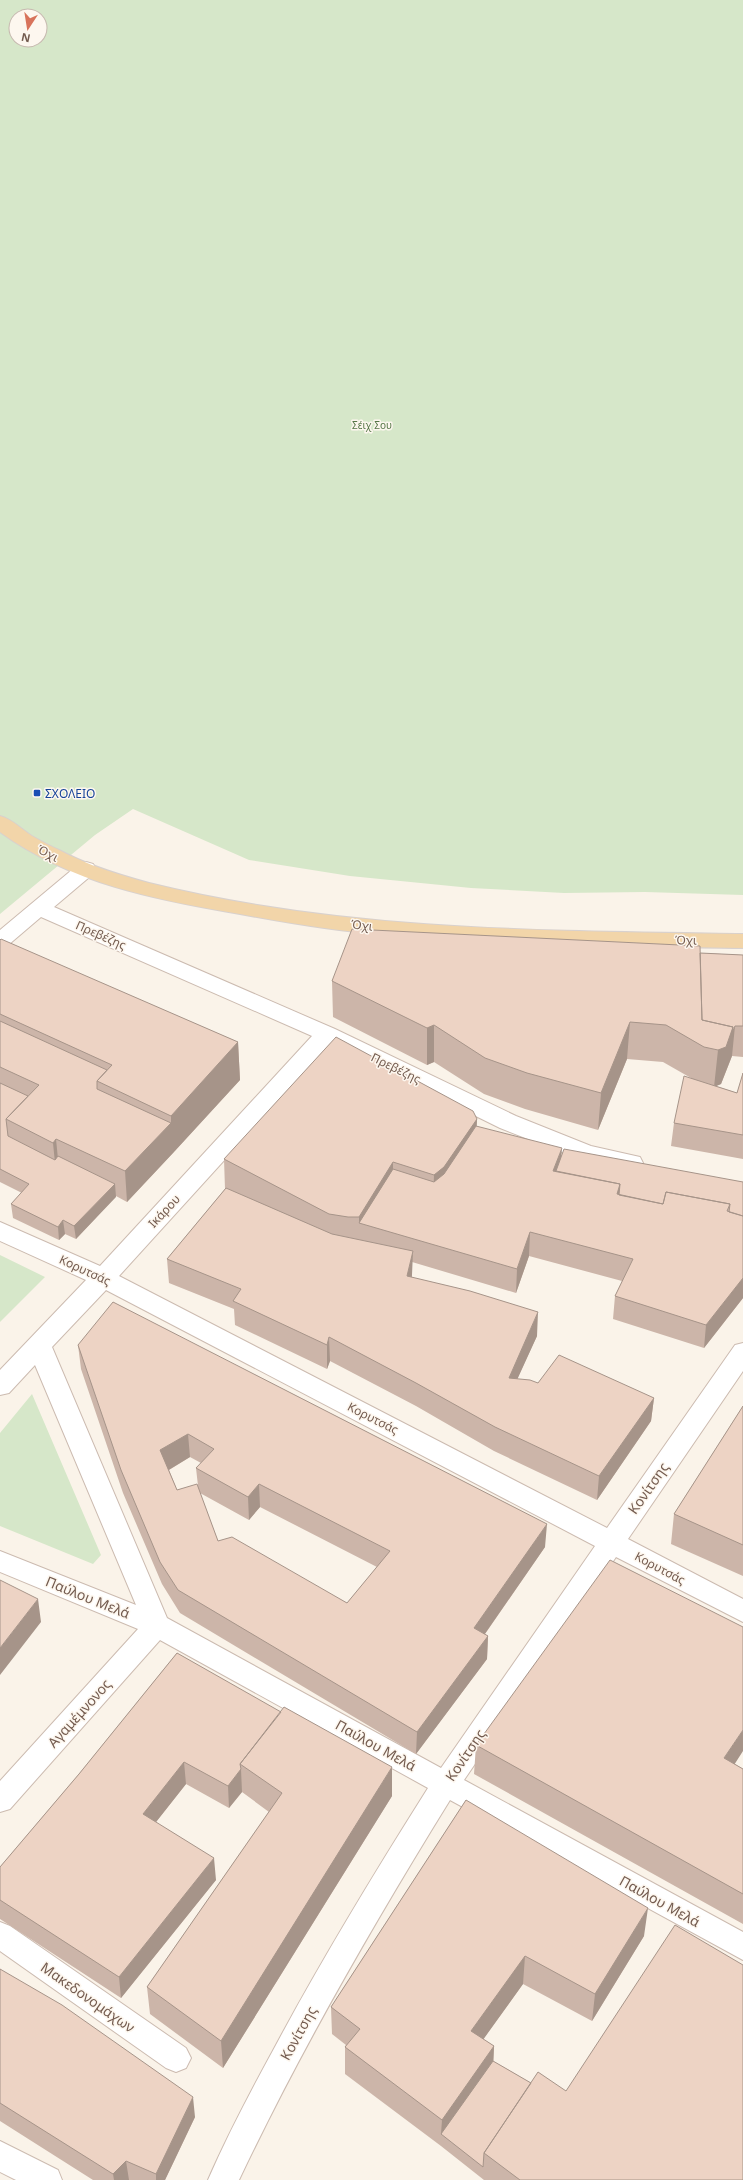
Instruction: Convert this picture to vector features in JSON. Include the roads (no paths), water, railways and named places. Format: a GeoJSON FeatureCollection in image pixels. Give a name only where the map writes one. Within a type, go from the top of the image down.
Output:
{"type":"FeatureCollection","features":[{"type":"Feature","properties":{"kind":"main road","name":"Όχι"},"geometry":{"type":"LineString","coordinates":[[0,822],[38,848],[86,869],[150,890],[193,900],[297,917],[401,930],[516,936],[743,941]]}},
{"type":"Feature","properties":{"kind":"street"},"geometry":{"type":"LineString","coordinates":[[0,942],[38,908],[86,869]]}},
{"type":"Feature","properties":{"kind":"street","name":"Πρεβέζης"},"geometry":{"type":"LineString","coordinates":[[38,908],[327,1034],[544,1138],[586,1153],[654,1167]]}},
{"type":"Feature","properties":{"kind":"street","name":"Ικάρου"},"geometry":{"type":"LineString","coordinates":[[0,1386],[103,1278],[327,1034]]}},
{"type":"Feature","properties":{"kind":"street","name":"Κορυτσάς"},"geometry":{"type":"LineString","coordinates":[[0,1231],[103,1278],[743,1612]]}},
{"type":"Feature","properties":{"kind":"street"},"geometry":{"type":"LineString","coordinates":[[39,1346],[157,1625]]}},
{"type":"Feature","properties":{"kind":"street","name":"Κονίτσης"},"geometry":{"type":"LineString","coordinates":[[223,2180],[281,2064],[323,1987],[402,1852],[446,1782],[743,1352]]}},
{"type":"Feature","properties":{"kind":"street","name":"Παύλου Μελά"},"geometry":{"type":"LineString","coordinates":[[0,1561],[157,1625],[446,1782],[743,1947]]}},
{"type":"Feature","properties":{"kind":"street","name":"Αγαμέμνονος"},"geometry":{"type":"LineString","coordinates":[[0,1800],[157,1625]]}},
{"type":"Feature","properties":{"kind":"street","name":"Μακεδονομάχων"},"geometry":{"type":"LineString","coordinates":[[0,1935],[176,2058]]}},
{"type":"Feature","properties":{"kind":"street"},"geometry":{"type":"LineString","coordinates":[[0,2156],[47,2180]]}},
{"type":"Feature","properties":{"kind":"place","name":"ΣΧΟΛΕΙΟ"},"geometry":{"type":"Point","coordinates":[37,793]}},
{"type":"Feature","properties":{"kind":"park label","name":"Σέιχ Σου"},"geometry":{"type":"Point","coordinates":[372,425]}}]}
